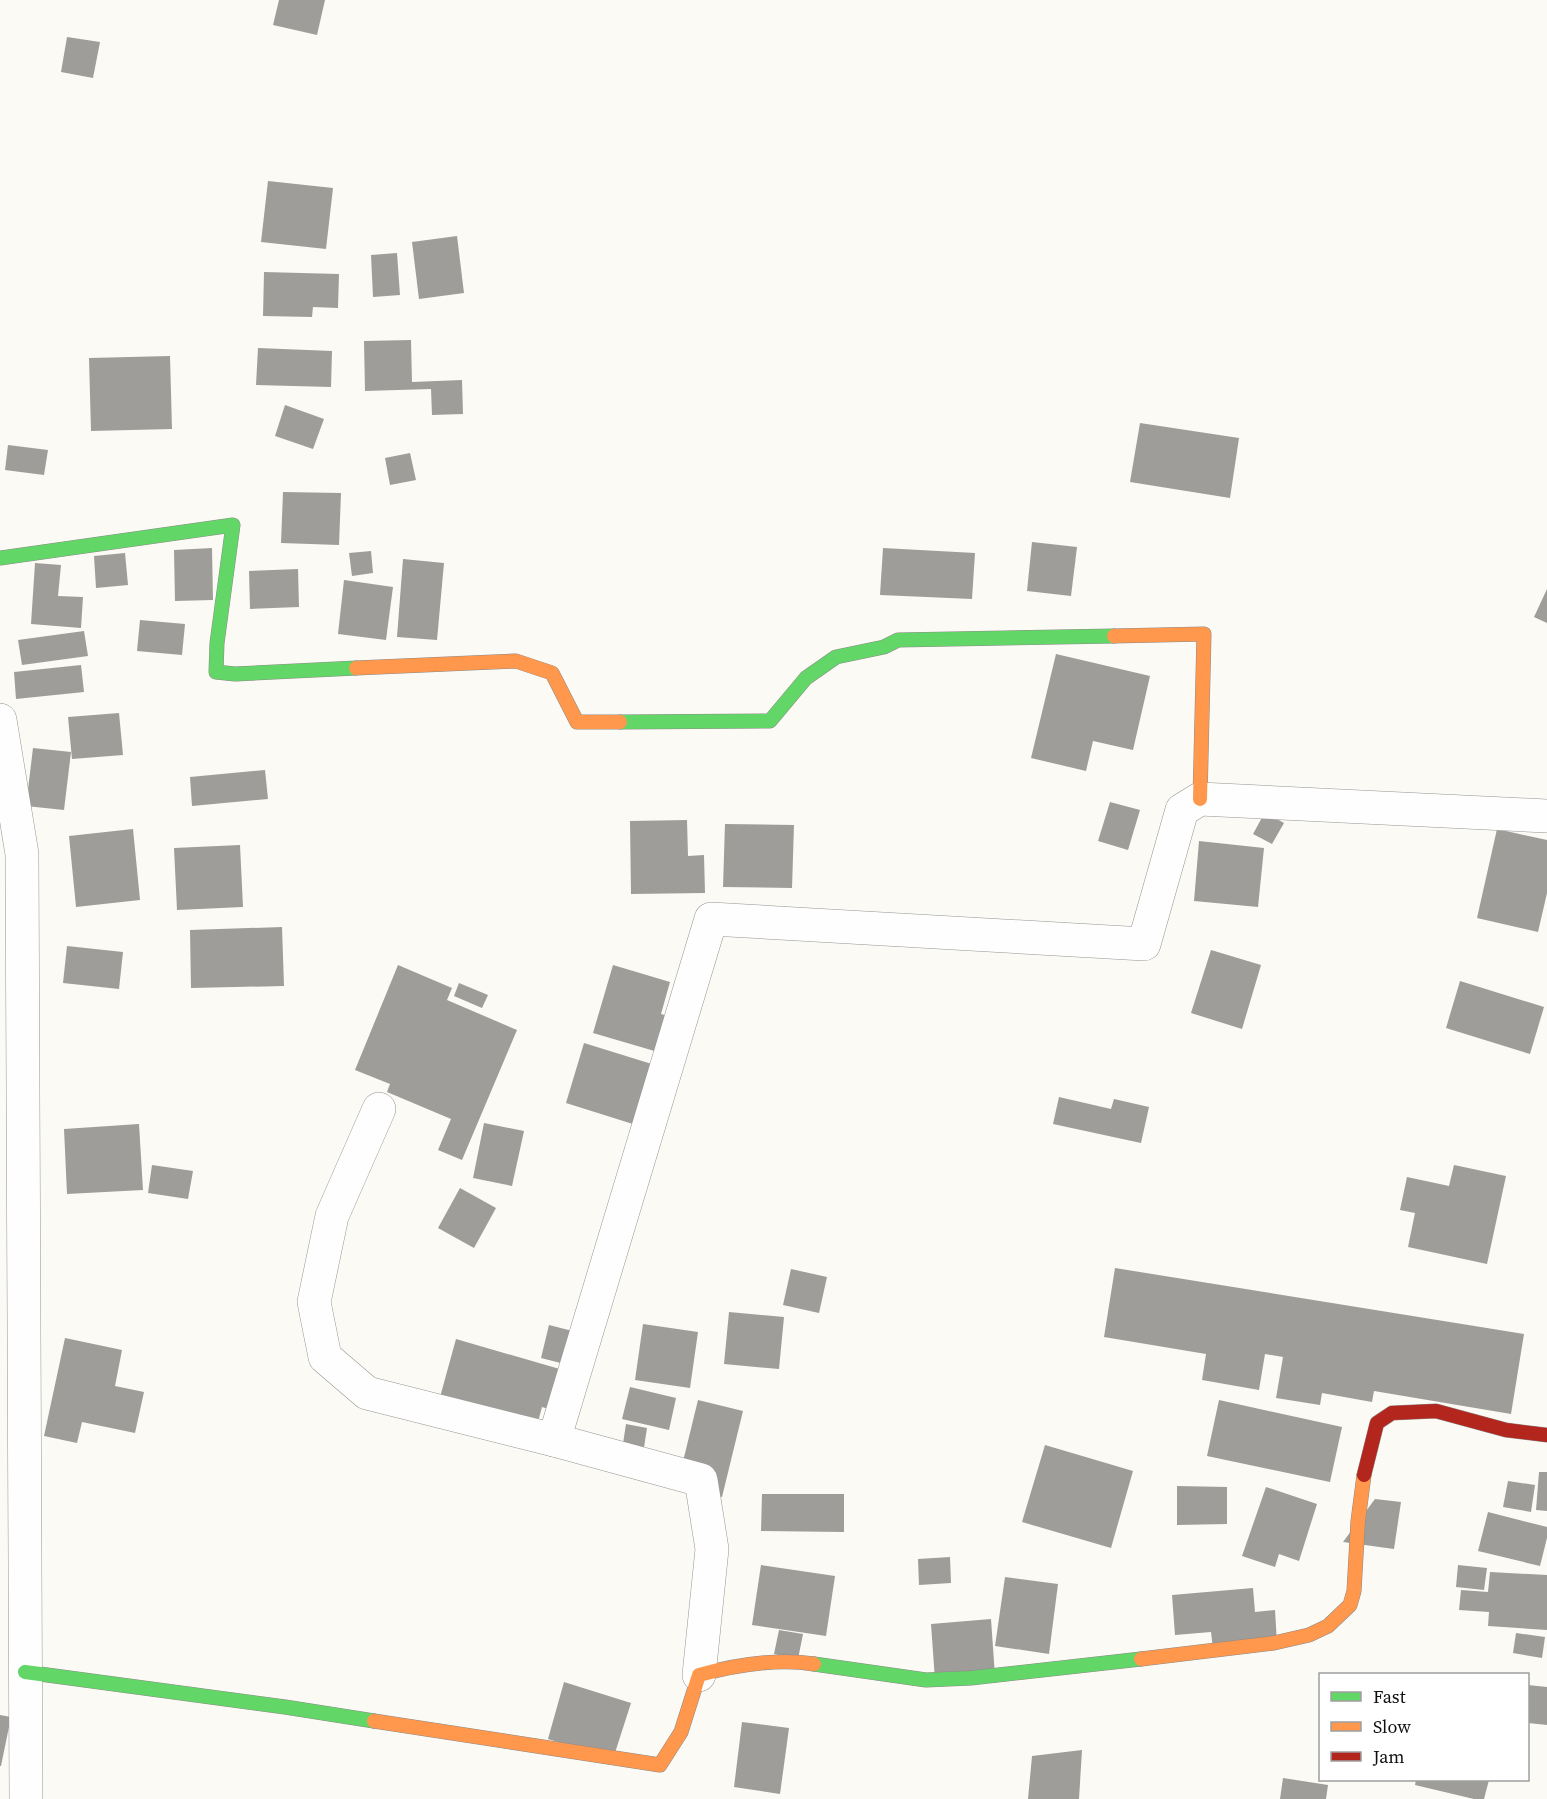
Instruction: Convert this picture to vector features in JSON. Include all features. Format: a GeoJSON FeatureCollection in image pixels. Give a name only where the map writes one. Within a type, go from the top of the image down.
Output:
{"type":"FeatureCollection","features":[{"type":"Feature","properties":{"kind":"street"},"geometry":{"type":"LineString","coordinates":[[0,558],[233,525],[217,643],[216,672],[235,674],[516,661],[552,673],[577,722],[770,722],[806,678],[836,657],[884,647],[898,640],[1204,634],[1200,799]]}},
{"type":"Feature","properties":{"kind":"street"},"geometry":{"type":"LineString","coordinates":[[0,720],[22,855],[26,1799]]}},
{"type":"Feature","properties":{"kind":"street"},"geometry":{"type":"LineString","coordinates":[[554,1440],[711,919],[1144,944],[1182,810],[1200,799],[1547,816]]}},
{"type":"Feature","properties":{"kind":"street"},"geometry":{"type":"LineString","coordinates":[[25,1672],[285,1707],[660,1765],[681,1732],[699,1675],[712,1550],[701,1480],[367,1393],[325,1357],[314,1302],[332,1216],[379,1109]]}},
{"type":"Feature","properties":{"kind":"street"},"geometry":{"type":"LineString","coordinates":[[699,1675],[734,1666],[763,1663],[808,1663],[926,1680],[971,1678],[1274,1643],[1309,1635],[1328,1626],[1350,1605],[1354,1591],[1358,1521],[1365,1468],[1377,1424],[1392,1413],[1436,1411],[1506,1430],[1547,1435]]}},
{"type":"Feature","properties":{"kind":"building"},"geometry":{"type":"Polygon","coordinates":[[[279,0],[325,0],[317,35],[273,25],[279,0]]]}},
{"type":"Feature","properties":{"kind":"building"},"geometry":{"type":"Polygon","coordinates":[[[67,37],[100,42],[93,78],[61,72],[67,37]]]}},
{"type":"Feature","properties":{"kind":"building"},"geometry":{"type":"Polygon","coordinates":[[[268,181],[333,188],[326,249],[261,242],[268,181]]]}},
{"type":"Feature","properties":{"kind":"building"},"geometry":{"type":"Polygon","coordinates":[[[457,236],[464,293],[419,299],[412,242],[457,236]]]}},
{"type":"Feature","properties":{"kind":"building"},"geometry":{"type":"Polygon","coordinates":[[[397,253],[400,295],[373,297],[371,255],[397,253]]]}},
{"type":"Feature","properties":{"kind":"building"},"geometry":{"type":"Polygon","coordinates":[[[264,272],[339,274],[338,308],[313,307],[312,317],[263,316],[264,272]]]}},
{"type":"Feature","properties":{"kind":"building"},"geometry":{"type":"Polygon","coordinates":[[[411,340],[412,382],[462,380],[463,414],[432,415],[431,389],[365,391],[364,341],[411,340]]]}},
{"type":"Feature","properties":{"kind":"building"},"geometry":{"type":"Polygon","coordinates":[[[258,348],[332,351],[331,387],[256,385],[258,348]]]}},
{"type":"Feature","properties":{"kind":"building"},"geometry":{"type":"Polygon","coordinates":[[[170,356],[172,429],[91,431],[89,358],[170,356]]]}},
{"type":"Feature","properties":{"kind":"building"},"geometry":{"type":"Polygon","coordinates":[[[285,405],[324,419],[313,449],[275,436],[285,405]]]}},
{"type":"Feature","properties":{"kind":"building"},"geometry":{"type":"Polygon","coordinates":[[[1140,423],[1239,438],[1230,498],[1130,482],[1140,423]]]}},
{"type":"Feature","properties":{"kind":"building"},"geometry":{"type":"Polygon","coordinates":[[[8,445],[48,450],[44,475],[5,470],[8,445]]]}},
{"type":"Feature","properties":{"kind":"building"},"geometry":{"type":"Polygon","coordinates":[[[410,453],[416,480],[390,485],[385,458],[410,453]]]}},
{"type":"Feature","properties":{"kind":"building"},"geometry":{"type":"Polygon","coordinates":[[[283,492],[341,493],[339,545],[281,543],[283,492]]]}},
{"type":"Feature","properties":{"kind":"building"},"geometry":{"type":"Polygon","coordinates":[[[1032,542],[1077,547],[1071,596],[1027,591],[1032,542]]]}},
{"type":"Feature","properties":{"kind":"building"},"geometry":{"type":"Polygon","coordinates":[[[212,548],[213,600],[175,601],[174,550],[212,548]]]}},
{"type":"Feature","properties":{"kind":"building"},"geometry":{"type":"Polygon","coordinates":[[[883,548],[975,553],[972,599],[880,595],[883,548]]]}},
{"type":"Feature","properties":{"kind":"building"},"geometry":{"type":"Polygon","coordinates":[[[371,551],[373,573],[352,576],[349,553],[371,551]]]}},
{"type":"Feature","properties":{"kind":"building"},"geometry":{"type":"Polygon","coordinates":[[[125,553],[128,585],[96,588],[94,556],[125,553]]]}},
{"type":"Feature","properties":{"kind":"building"},"geometry":{"type":"Polygon","coordinates":[[[403,559],[444,563],[437,640],[397,637],[403,559]]]}},
{"type":"Feature","properties":{"kind":"building"},"geometry":{"type":"Polygon","coordinates":[[[35,563],[61,565],[58,596],[83,597],[81,628],[31,624],[35,563]]]}},
{"type":"Feature","properties":{"kind":"building"},"geometry":{"type":"Polygon","coordinates":[[[298,569],[299,607],[250,609],[249,571],[298,569]]]}},
{"type":"Feature","properties":{"kind":"building"},"geometry":{"type":"Polygon","coordinates":[[[344,580],[393,587],[386,640],[338,634],[344,580]]]}},
{"type":"Feature","properties":{"kind":"building"},"geometry":{"type":"Polygon","coordinates":[[[1547,589],[1547,623],[1534,617],[1547,589]]]}},
{"type":"Feature","properties":{"kind":"building"},"geometry":{"type":"Polygon","coordinates":[[[140,620],[185,624],[182,655],[137,651],[140,620]]]}},
{"type":"Feature","properties":{"kind":"building"},"geometry":{"type":"Polygon","coordinates":[[[84,631],[88,656],[22,665],[18,640],[84,631]]]}},
{"type":"Feature","properties":{"kind":"building"},"geometry":{"type":"Polygon","coordinates":[[[1056,654],[1150,676],[1133,750],[1093,741],[1086,771],[1031,758],[1056,654]]]}},
{"type":"Feature","properties":{"kind":"building"},"geometry":{"type":"Polygon","coordinates":[[[81,665],[84,692],[16,699],[14,672],[81,665]]]}},
{"type":"Feature","properties":{"kind":"building"},"geometry":{"type":"Polygon","coordinates":[[[119,713],[123,755],[72,759],[68,717],[119,713]]]}},
{"type":"Feature","properties":{"kind":"building"},"geometry":{"type":"Polygon","coordinates":[[[33,748],[71,752],[64,810],[26,806],[33,748]]]}},
{"type":"Feature","properties":{"kind":"building"},"geometry":{"type":"Polygon","coordinates":[[[265,770],[268,799],[192,806],[190,777],[265,770]]]}},
{"type":"Feature","properties":{"kind":"building"},"geometry":{"type":"Polygon","coordinates":[[[1110,802],[1140,810],[1128,850],[1098,841],[1110,802]]]}},
{"type":"Feature","properties":{"kind":"building"},"geometry":{"type":"Polygon","coordinates":[[[1265,812],[1284,823],[1272,844],[1253,834],[1265,812]]]}},
{"type":"Feature","properties":{"kind":"building"},"geometry":{"type":"Polygon","coordinates":[[[687,820],[688,856],[704,855],[705,893],[631,894],[630,821],[687,820]]]}},
{"type":"Feature","properties":{"kind":"building"},"geometry":{"type":"Polygon","coordinates":[[[725,824],[794,825],[792,888],[723,887],[725,824]]]}},
{"type":"Feature","properties":{"kind":"building"},"geometry":{"type":"Polygon","coordinates":[[[133,829],[140,900],[76,907],[69,836],[133,829]]]}},
{"type":"Feature","properties":{"kind":"building"},"geometry":{"type":"Polygon","coordinates":[[[1497,829],[1547,840],[1547,893],[1538,932],[1477,918],[1497,829]]]}},
{"type":"Feature","properties":{"kind":"building"},"geometry":{"type":"Polygon","coordinates":[[[1199,841],[1264,848],[1258,907],[1194,901],[1199,841]]]}},
{"type":"Feature","properties":{"kind":"building"},"geometry":{"type":"Polygon","coordinates":[[[240,845],[243,907],[177,910],[174,848],[240,845]]]}},
{"type":"Feature","properties":{"kind":"building"},"geometry":{"type":"Polygon","coordinates":[[[282,927],[284,986],[191,988],[190,930],[282,927]]]}},
{"type":"Feature","properties":{"kind":"building"},"geometry":{"type":"Polygon","coordinates":[[[67,946],[123,952],[119,989],[63,983],[67,946]]]}},
{"type":"Feature","properties":{"kind":"building"},"geometry":{"type":"Polygon","coordinates":[[[1211,950],[1261,965],[1242,1029],[1191,1013],[1211,950]]]}},
{"type":"Feature","properties":{"kind":"building"},"geometry":{"type":"Polygon","coordinates":[[[398,965],[452,988],[447,1000],[517,1030],[462,1160],[438,1150],[451,1119],[387,1092],[390,1084],[355,1070],[398,965]]]}},
{"type":"Feature","properties":{"kind":"building"},"geometry":{"type":"Polygon","coordinates":[[[613,965],[670,982],[661,1014],[686,1021],[675,1057],[593,1033],[613,965]]]}},
{"type":"Feature","properties":{"kind":"building"},"geometry":{"type":"Polygon","coordinates":[[[1460,981],[1544,1007],[1530,1054],[1446,1028],[1460,981]]]}},
{"type":"Feature","properties":{"kind":"building"},"geometry":{"type":"Polygon","coordinates":[[[459,983],[488,995],[482,1008],[454,996],[459,983]]]}},
{"type":"Feature","properties":{"kind":"building"},"geometry":{"type":"Polygon","coordinates":[[[584,1043],[655,1065],[636,1125],[566,1103],[584,1043]]]}},
{"type":"Feature","properties":{"kind":"building"},"geometry":{"type":"Polygon","coordinates":[[[1059,1097],[1111,1109],[1114,1099],[1149,1107],[1141,1143],[1053,1124],[1059,1097]]]}},
{"type":"Feature","properties":{"kind":"building"},"geometry":{"type":"Polygon","coordinates":[[[484,1123],[524,1131],[512,1186],[473,1178],[484,1123]]]}},
{"type":"Feature","properties":{"kind":"building"},"geometry":{"type":"Polygon","coordinates":[[[139,1124],[143,1190],[67,1194],[64,1129],[139,1124]]]}},
{"type":"Feature","properties":{"kind":"building"},"geometry":{"type":"Polygon","coordinates":[[[152,1165],[193,1171],[188,1199],[148,1193],[152,1165]]]}},
{"type":"Feature","properties":{"kind":"building"},"geometry":{"type":"Polygon","coordinates":[[[1454,1165],[1506,1176],[1487,1264],[1408,1247],[1415,1213],[1400,1210],[1407,1177],[1449,1186],[1454,1165]]]}},
{"type":"Feature","properties":{"kind":"building"},"geometry":{"type":"Polygon","coordinates":[[[460,1188],[496,1208],[474,1248],[438,1228],[460,1188]]]}},
{"type":"Feature","properties":{"kind":"building"},"geometry":{"type":"Polygon","coordinates":[[[1115,1268],[1524,1334],[1511,1414],[1374,1391],[1372,1402],[1322,1393],[1320,1405],[1276,1398],[1283,1357],[1265,1354],[1259,1390],[1202,1380],[1206,1354],[1104,1337],[1115,1268]]]}},
{"type":"Feature","properties":{"kind":"building"},"geometry":{"type":"Polygon","coordinates":[[[791,1269],[827,1277],[819,1313],[783,1305],[791,1269]]]}},
{"type":"Feature","properties":{"kind":"building"},"geometry":{"type":"Polygon","coordinates":[[[729,1312],[784,1317],[779,1369],[724,1364],[729,1312]]]}},
{"type":"Feature","properties":{"kind":"building"},"geometry":{"type":"Polygon","coordinates":[[[643,1324],[698,1332],[690,1388],[635,1380],[643,1324]]]}},
{"type":"Feature","properties":{"kind":"building"},"geometry":{"type":"Polygon","coordinates":[[[549,1325],[596,1337],[588,1370],[541,1358],[549,1325]]]}},
{"type":"Feature","properties":{"kind":"building"},"geometry":{"type":"Polygon","coordinates":[[[65,1338],[122,1350],[115,1386],[144,1392],[135,1433],[82,1422],[77,1443],[44,1436],[65,1338]]]}},
{"type":"Feature","properties":{"kind":"building"},"geometry":{"type":"Polygon","coordinates":[[[456,1339],[570,1372],[558,1412],[542,1407],[534,1437],[437,1408],[456,1339]]]}},
{"type":"Feature","properties":{"kind":"building"},"geometry":{"type":"Polygon","coordinates":[[[630,1387],[676,1398],[669,1430],[622,1419],[630,1387]]]}},
{"type":"Feature","properties":{"kind":"building"},"geometry":{"type":"Polygon","coordinates":[[[698,1400],[743,1411],[722,1497],[677,1486],[698,1400]]]}},
{"type":"Feature","properties":{"kind":"building"},"geometry":{"type":"Polygon","coordinates":[[[1219,1400],[1342,1427],[1330,1482],[1207,1456],[1219,1400]]]}},
{"type":"Feature","properties":{"kind":"building"},"geometry":{"type":"Polygon","coordinates":[[[626,1424],[647,1428],[643,1454],[622,1450],[626,1424]]]}},
{"type":"Feature","properties":{"kind":"building"},"geometry":{"type":"Polygon","coordinates":[[[1045,1445],[1133,1471],[1111,1548],[1022,1522],[1045,1445]]]}},
{"type":"Feature","properties":{"kind":"building"},"geometry":{"type":"Polygon","coordinates":[[[1539,1472],[1547,1472],[1547,1511],[1536,1510],[1539,1472]]]}},
{"type":"Feature","properties":{"kind":"building"},"geometry":{"type":"Polygon","coordinates":[[[1508,1481],[1535,1485],[1531,1512],[1503,1507],[1508,1481]]]}},
{"type":"Feature","properties":{"kind":"building"},"geometry":{"type":"Polygon","coordinates":[[[1177,1486],[1227,1487],[1227,1524],[1177,1525],[1177,1486]]]}},
{"type":"Feature","properties":{"kind":"building"},"geometry":{"type":"Polygon","coordinates":[[[1266,1487],[1317,1504],[1299,1561],[1279,1554],[1275,1567],[1242,1556],[1266,1487]]]}},
{"type":"Feature","properties":{"kind":"building"},"geometry":{"type":"Polygon","coordinates":[[[762,1494],[844,1494],[844,1532],[761,1531],[762,1494]]]}},
{"type":"Feature","properties":{"kind":"building"},"geometry":{"type":"Polygon","coordinates":[[[1375,1499],[1401,1502],[1394,1549],[1343,1542],[1375,1499]]]}},
{"type":"Feature","properties":{"kind":"building"},"geometry":{"type":"Polygon","coordinates":[[[1488,1512],[1547,1527],[1547,1538],[1540,1566],[1478,1551],[1488,1512]]]}},
{"type":"Feature","properties":{"kind":"building"},"geometry":{"type":"Polygon","coordinates":[[[950,1557],[951,1583],[919,1585],[918,1559],[950,1557]]]}},
{"type":"Feature","properties":{"kind":"building"},"geometry":{"type":"Polygon","coordinates":[[[761,1565],[835,1576],[826,1636],[752,1625],[761,1565]]]}},
{"type":"Feature","properties":{"kind":"building"},"geometry":{"type":"Polygon","coordinates":[[[1458,1565],[1487,1568],[1484,1590],[1456,1587],[1458,1565]]]}},
{"type":"Feature","properties":{"kind":"building"},"geometry":{"type":"Polygon","coordinates":[[[1490,1572],[1547,1575],[1547,1630],[1488,1626],[1489,1612],[1459,1610],[1461,1590],[1488,1592],[1490,1572]]]}},
{"type":"Feature","properties":{"kind":"building"},"geometry":{"type":"Polygon","coordinates":[[[1005,1577],[1058,1584],[1049,1654],[995,1646],[1005,1577]]]}},
{"type":"Feature","properties":{"kind":"building"},"geometry":{"type":"Polygon","coordinates":[[[1253,1588],[1255,1612],[1275,1610],[1277,1643],[1213,1649],[1211,1632],[1175,1635],[1172,1595],[1253,1588]]]}},
{"type":"Feature","properties":{"kind":"building"},"geometry":{"type":"Polygon","coordinates":[[[991,1619],[995,1676],[935,1680],[931,1624],[991,1619]]]}},
{"type":"Feature","properties":{"kind":"building"},"geometry":{"type":"Polygon","coordinates":[[[779,1630],[803,1634],[798,1659],[774,1654],[779,1630]]]}},
{"type":"Feature","properties":{"kind":"building"},"geometry":{"type":"Polygon","coordinates":[[[1516,1633],[1545,1637],[1542,1658],[1513,1653],[1516,1633]]]}},
{"type":"Feature","properties":{"kind":"building"},"geometry":{"type":"Polygon","coordinates":[[[564,1682],[631,1703],[613,1759],[548,1739],[564,1682]]]}},
{"type":"Feature","properties":{"kind":"building"},"geometry":{"type":"Polygon","coordinates":[[[1529,1685],[1547,1687],[1547,1725],[1529,1723],[1529,1685]]]}},
{"type":"Feature","properties":{"kind":"building"},"geometry":{"type":"Polygon","coordinates":[[[0,1715],[11,1717],[1,1766],[0,1766],[0,1715]]]}},
{"type":"Feature","properties":{"kind":"building"},"geometry":{"type":"Polygon","coordinates":[[[742,1722],[789,1728],[780,1794],[734,1787],[742,1722]]]}},
{"type":"Feature","properties":{"kind":"building"},"geometry":{"type":"Polygon","coordinates":[[[1082,1750],[1079,1799],[1028,1799],[1032,1756],[1082,1750]]]}},
{"type":"Feature","properties":{"kind":"building"},"geometry":{"type":"Polygon","coordinates":[[[1283,1778],[1328,1785],[1326,1799],[1280,1799],[1283,1778]]]}},
{"type":"Feature","properties":{"kind":"building"},"geometry":{"type":"Polygon","coordinates":[[[1416,1781],[1489,1781],[1484,1799],[1474,1799],[1415,1785],[1416,1781]]]}},
{"type":"Feature","properties":{"kind":"traffic: fast"},"geometry":{"type":"LineString","coordinates":[[0,558],[233,525],[217,643],[216,672],[235,674],[356,668]]}},
{"type":"Feature","properties":{"kind":"traffic: fast"},"geometry":{"type":"LineString","coordinates":[[620,722],[770,721],[806,678],[836,657],[884,647],[898,640],[1114,636]]}},
{"type":"Feature","properties":{"kind":"traffic: fast"},"geometry":{"type":"LineString","coordinates":[[814,1664],[926,1680],[971,1678],[1141,1659]]}},
{"type":"Feature","properties":{"kind":"traffic: fast"},"geometry":{"type":"LineString","coordinates":[[25,1672],[374,1721]]}},
{"type":"Feature","properties":{"kind":"traffic: slow"},"geometry":{"type":"LineString","coordinates":[[1114,636],[1204,634],[1200,799]]}},
{"type":"Feature","properties":{"kind":"traffic: slow"},"geometry":{"type":"LineString","coordinates":[[356,668],[516,661],[552,673],[577,722],[620,722]]}},
{"type":"Feature","properties":{"kind":"traffic: slow"},"geometry":{"type":"LineString","coordinates":[[1141,1659],[1274,1643],[1309,1635],[1328,1626],[1350,1605],[1354,1591],[1358,1521],[1364,1475]]}},
{"type":"Feature","properties":{"kind":"traffic: slow"},"geometry":{"type":"LineString","coordinates":[[374,1721],[660,1765],[681,1732],[699,1675],[756,1664],[785,1662],[814,1664]]}},
{"type":"Feature","properties":{"kind":"traffic: jam"},"geometry":{"type":"LineString","coordinates":[[1364,1475],[1377,1423],[1392,1413],[1436,1411],[1506,1430],[1547,1435]]}}]}
